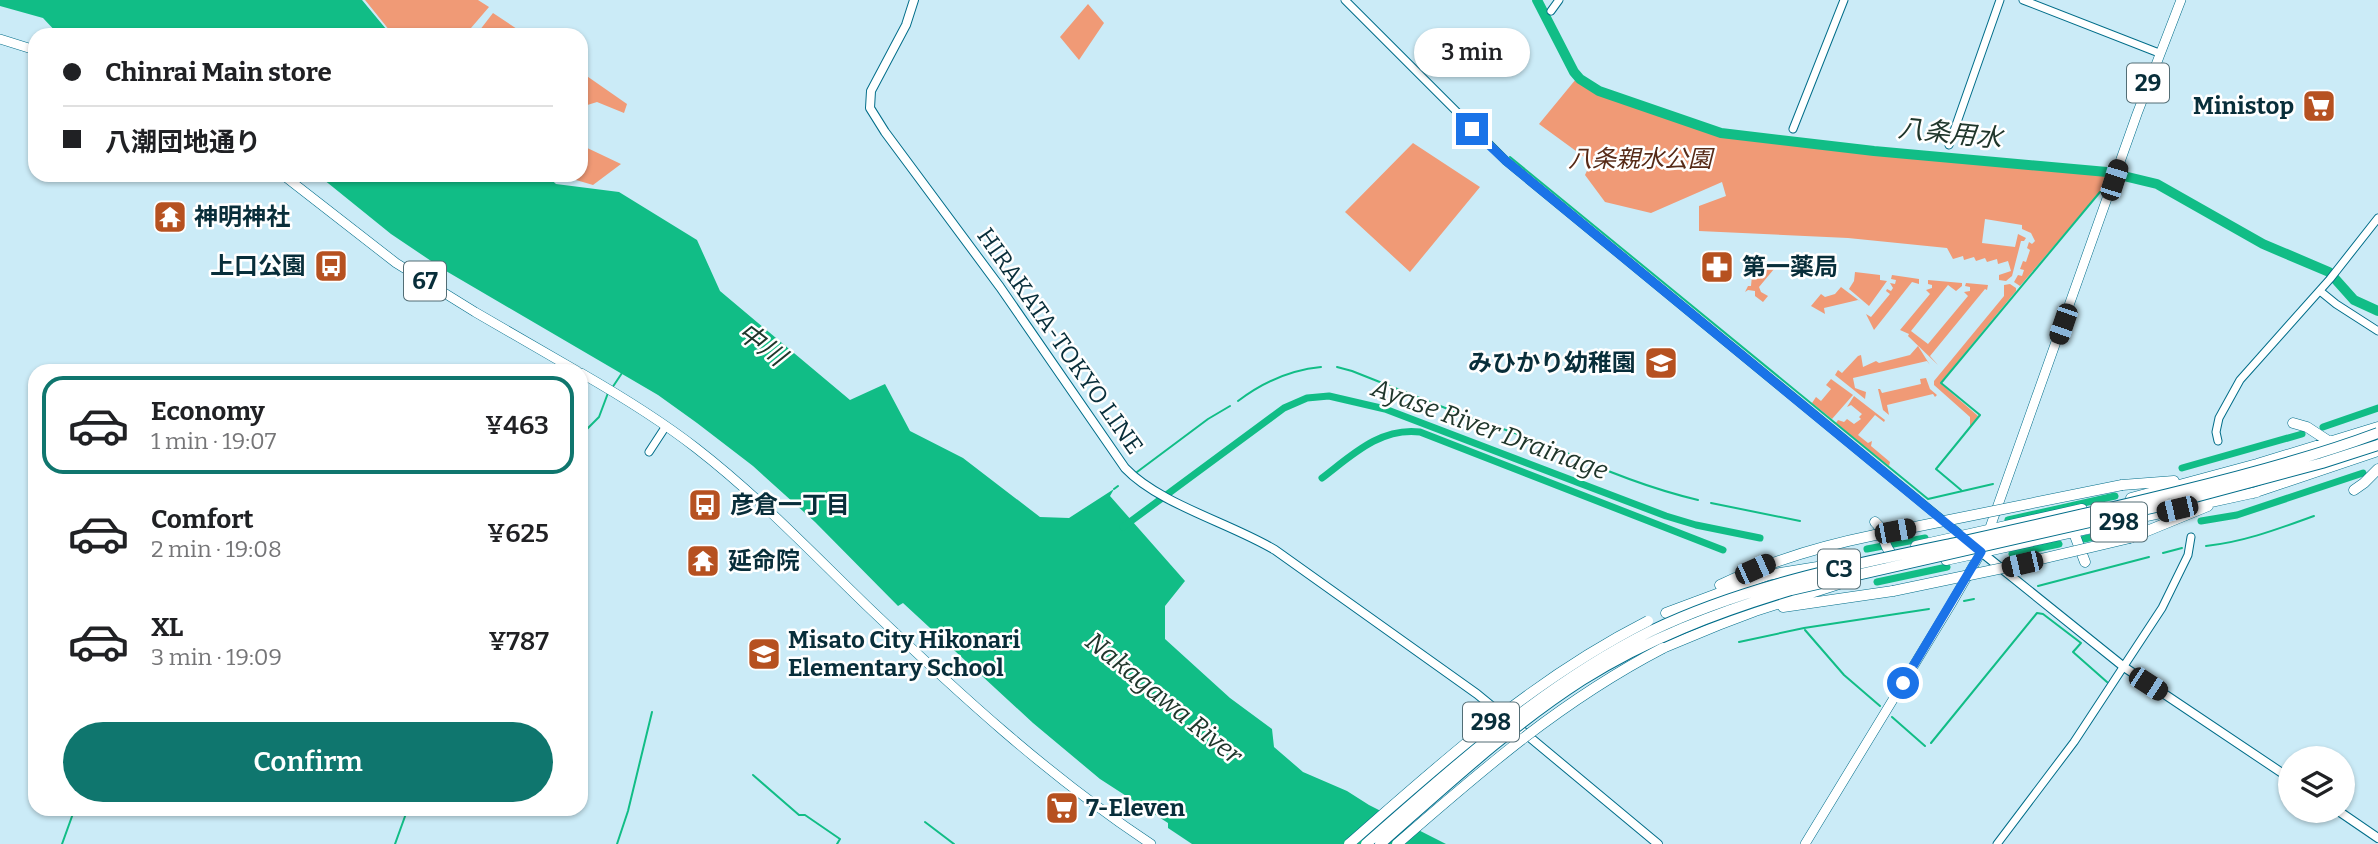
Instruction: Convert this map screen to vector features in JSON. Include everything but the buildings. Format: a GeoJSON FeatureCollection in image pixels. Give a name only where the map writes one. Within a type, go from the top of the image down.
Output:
{"type":"FeatureCollection","features":[{"type":"Feature","properties":{"kind":"highway"},"geometry":{"type":"LineString","coordinates":[[2293,423],[2301,424],[2330,442]]}},
{"type":"Feature","properties":{"kind":"highway","name":"298"},"geometry":{"type":"LineString","coordinates":[[1666,612],[1768,575],[1828,566],[2123,500],[2378,427]]}},
{"type":"Feature","properties":{"kind":"highway","name":"C3"},"geometry":{"type":"LineString","coordinates":[[1366,844],[1487,738],[1553,688],[1620,648],[1690,614],[1786,582],[2191,488],[2285,463],[2378,433]]}},
{"type":"Feature","properties":{"kind":"highway","name":"C3"},"geometry":{"type":"LineString","coordinates":[[1380,844],[1490,749],[1550,702],[1620,658],[1731,608],[1791,590],[2169,504],[2322,463],[2378,445]]}},
{"type":"Feature","properties":{"kind":"highway","name":"298"},"geometry":{"type":"LineString","coordinates":[[1718,625],[1798,604],[1893,591],[2130,538],[2214,504],[2378,451]]}},
{"type":"Feature","properties":{"kind":"highway"},"geometry":{"type":"LineString","coordinates":[[2354,490],[2378,469]]}},
{"type":"Feature","properties":{"kind":"highway","name":"298"},"geometry":{"type":"LineString","coordinates":[[1349,844],[1469,740],[1522,698],[1581,657],[1666,612],[1770,563],[1805,551],[1875,535],[2122,485],[2196,480]]}},
{"type":"Feature","properties":{"kind":"highway","name":"298"},"geometry":{"type":"LineString","coordinates":[[1397,844],[1478,773],[1546,719],[1603,681],[1663,648],[1718,625],[1832,586],[2257,492]]}},
{"type":"Feature","properties":{"kind":"highway"},"geometry":{"type":"LineString","coordinates":[[1875,522],[1881,529],[1885,545],[1890,552]]}},
{"type":"Feature","properties":{"kind":"highway"},"geometry":{"type":"LineString","coordinates":[[2074,533],[2085,562]]}},
{"type":"Feature","properties":{"kind":"main road","name":"HIRAKATA-TOKYO LINE"},"geometry":{"type":"LineString","coordinates":[[914,0],[906,25],[871,91],[870,108],[1013,305],[1125,468],[1152,490],[1253,537],[1289,559],[1477,694],[1658,844]]}},
{"type":"Feature","properties":{"kind":"main road","name":"29"},"geometry":{"type":"LineString","coordinates":[[1805,844],[1981,552],[2118,166],[2181,0]]}},
{"type":"Feature","properties":{"kind":"main road"},"geometry":{"type":"LineString","coordinates":[[0,39],[28,48]]}},
{"type":"Feature","properties":{"kind":"main road","name":"67"},"geometry":{"type":"LineString","coordinates":[[292,182],[396,263],[565,364]]}},
{"type":"Feature","properties":{"kind":"main road","name":"67"},"geometry":{"type":"LineString","coordinates":[[588,378],[666,426],[726,473],[789,528],[867,606],[1014,740],[1083,796],[1151,844]]}},
{"type":"Feature","properties":{"kind":"main road"},"geometry":{"type":"LineString","coordinates":[[1981,552],[2124,667],[2278,770]]}},
{"type":"Feature","properties":{"kind":"main road"},"geometry":{"type":"LineString","coordinates":[[2355,822],[2378,838]]}},
{"type":"Feature","properties":{"kind":"street"},"geometry":{"type":"LineString","coordinates":[[1345,0],[1506,161],[1981,552]]}},
{"type":"Feature","properties":{"kind":"street"},"geometry":{"type":"LineString","coordinates":[[1551,11],[1559,0]]}},
{"type":"Feature","properties":{"kind":"street"},"geometry":{"type":"LineString","coordinates":[[1793,129],[1844,0]]}},
{"type":"Feature","properties":{"kind":"street"},"geometry":{"type":"LineString","coordinates":[[1949,145],[2000,0]]}},
{"type":"Feature","properties":{"kind":"street"},"geometry":{"type":"LineString","coordinates":[[2023,0],[2159,53]]}},
{"type":"Feature","properties":{"kind":"street"},"geometry":{"type":"LineString","coordinates":[[2218,441],[2216,432],[2219,418],[2232,392],[2320,291],[2378,218]]}},
{"type":"Feature","properties":{"kind":"street"},"geometry":{"type":"LineString","coordinates":[[2320,291],[2378,331]]}},
{"type":"Feature","properties":{"kind":"street"},"geometry":{"type":"LineString","coordinates":[[649,452],[666,426]]}},
{"type":"Feature","properties":{"kind":"street"},"geometry":{"type":"LineString","coordinates":[[1997,844],[2074,742],[2124,667],[2169,595],[2190,551],[2191,537]]}},
{"type":"Feature","properties":{"kind":"green space"},"geometry":{"type":"Polygon","coordinates":[[[365,0],[478,0],[489,7],[471,28],[388,28],[365,0]]]}},
{"type":"Feature","properties":{"kind":"green space"},"geometry":{"type":"Polygon","coordinates":[[[1088,4],[1104,23],[1079,60],[1060,37],[1088,4]]]}},
{"type":"Feature","properties":{"kind":"green space"},"geometry":{"type":"Polygon","coordinates":[[[493,13],[516,28],[481,28],[493,13]]]}},
{"type":"Feature","properties":{"kind":"green space"},"geometry":{"type":"Polygon","coordinates":[[[588,77],[627,104],[624,113],[597,102],[588,105],[588,77]]]}},
{"type":"Feature","properties":{"kind":"green space","name":"八条親水公園"},"geometry":{"type":"Polygon","coordinates":[[[1576,79],[1598,93],[1727,135],[1872,154],[1984,161],[2108,174],[2104,187],[2020,286],[2014,282],[2018,275],[2022,276],[2024,270],[2020,269],[2030,250],[2027,248],[2029,242],[2032,244],[2035,241],[2031,233],[2022,229],[2022,225],[1985,219],[1982,243],[2015,247],[2018,234],[2026,238],[2021,241],[2012,276],[2006,281],[1999,280],[1999,275],[2011,271],[2008,261],[1998,264],[1997,259],[1987,262],[1985,258],[1976,261],[1974,257],[1964,260],[1963,256],[1953,259],[1947,248],[1848,238],[1699,231],[1699,206],[1726,196],[1722,182],[1651,213],[1605,202],[1585,175],[1591,162],[1539,124],[1576,79]]]}},
{"type":"Feature","properties":{"kind":"green space"},"geometry":{"type":"Polygon","coordinates":[[[1413,143],[1480,187],[1410,272],[1345,212],[1413,143]]]}},
{"type":"Feature","properties":{"kind":"green space"},"geometry":{"type":"Polygon","coordinates":[[[588,148],[621,164],[593,185],[583,182],[588,182],[588,148]]]}},
{"type":"Feature","properties":{"kind":"green space"},"geometry":{"type":"Polygon","coordinates":[[[1749,264],[1775,264],[1759,287],[1761,292],[1768,296],[1763,302],[1755,296],[1755,291],[1745,292],[1748,286],[1751,286],[1753,265],[1749,264]]]}},
{"type":"Feature","properties":{"kind":"green space"},"geometry":{"type":"Polygon","coordinates":[[[1855,272],[1880,275],[1880,280],[1887,281],[1869,306],[1849,289],[1855,272]]]}},
{"type":"Feature","properties":{"kind":"green space"},"geometry":{"type":"Polygon","coordinates":[[[1892,275],[1919,279],[1919,284],[1912,282],[1874,330],[1866,314],[1871,317],[1890,294],[1886,291],[1891,291],[1893,288],[1890,283],[1895,284],[1896,280],[1891,279],[1892,275]]]}},
{"type":"Feature","properties":{"kind":"green space"},"geometry":{"type":"Polygon","coordinates":[[[1928,280],[1962,283],[1962,286],[1956,291],[1948,285],[1911,331],[1928,344],[1968,296],[1964,292],[1970,291],[1970,287],[1965,286],[1966,283],[1988,285],[1987,290],[1985,289],[1930,356],[1938,365],[1909,334],[1900,330],[1930,294],[1926,290],[1932,288],[1928,280]]]}},
{"type":"Feature","properties":{"kind":"green space"},"geometry":{"type":"Polygon","coordinates":[[[2010,284],[2016,291],[1940,383],[1978,416],[1970,426],[1970,417],[1934,385],[1934,381],[2004,296],[2004,285],[2010,284]]]}},
{"type":"Feature","properties":{"kind":"green space"},"geometry":{"type":"Polygon","coordinates":[[[1841,287],[1861,302],[1858,300],[1824,308],[1825,314],[1811,306],[1821,294],[1825,297],[1835,294],[1841,287]]]}},
{"type":"Feature","properties":{"kind":"green space"},"geometry":{"type":"Polygon","coordinates":[[[1918,346],[1930,365],[1927,361],[1853,378],[1855,388],[1866,392],[1865,399],[1835,375],[1838,370],[1842,373],[1858,356],[1861,355],[1863,367],[1876,361],[1879,363],[1910,355],[1918,346]]]}},
{"type":"Feature","properties":{"kind":"green space"},"geometry":{"type":"Polygon","coordinates":[[[1926,378],[1930,389],[1937,395],[1935,397],[1933,394],[1887,405],[1889,415],[1883,410],[1878,389],[1882,393],[1921,384],[1920,379],[1926,378]]]}},
{"type":"Feature","properties":{"kind":"green space"},"geometry":{"type":"Polygon","coordinates":[[[1831,379],[1853,395],[1832,419],[1812,403],[1816,397],[1821,401],[1831,389],[1826,385],[1831,379]]]}},
{"type":"Feature","properties":{"kind":"green space"},"geometry":{"type":"Polygon","coordinates":[[[1854,396],[1885,420],[1884,422],[1875,415],[1858,435],[1868,443],[1872,441],[1871,446],[1890,462],[1889,466],[1836,423],[1838,420],[1844,422],[1847,419],[1854,424],[1861,419],[1859,417],[1862,414],[1851,405],[1847,407],[1854,396]]]}},
{"type":"Feature","properties":{"kind":"water"},"geometry":{"type":"Polygon","coordinates":[[[0,0],[362,0],[385,28],[52,28],[43,18],[0,6],[0,0]]]}},
{"type":"Feature","properties":{"kind":"water"},"geometry":{"type":"Polygon","coordinates":[[[327,182],[554,182],[619,192],[697,240],[720,291],[850,400],[885,384],[910,431],[963,458],[1040,517],[1069,518],[1114,489],[1110,496],[1185,581],[1165,606],[1165,639],[1230,698],[1272,729],[1274,747],[1303,772],[1347,791],[1446,844],[1192,844],[1168,828],[1168,823],[1100,779],[1033,723],[903,603],[898,606],[815,522],[753,466],[697,423],[658,395],[446,271],[391,234],[327,182]]]}},
{"type":"Feature","properties":{"kind":"waterway","name":"八条用水"},"geometry":{"type":"LineString","coordinates":[[1537,0],[1574,72],[1599,91],[1721,133],[1874,151],[2107,172],[2157,184],[2263,244],[2329,272],[2354,300],[2378,311]]}},
{"type":"Feature","properties":{"kind":"waterway"},"geometry":{"type":"LineString","coordinates":[[1510,157],[1928,499],[1993,484]]}},
{"type":"Feature","properties":{"kind":"waterway"},"geometry":{"type":"LineString","coordinates":[[1961,490],[1936,469],[1980,415],[1941,383],[2100,192]]}},
{"type":"Feature","properties":{"kind":"waterway"},"geometry":{"type":"LineString","coordinates":[[1238,401],[1277,378],[1321,367]]}},
{"type":"Feature","properties":{"kind":"waterway"},"geometry":{"type":"LineString","coordinates":[[1337,367],[1538,441]]}},
{"type":"Feature","properties":{"kind":"waterway"},"geometry":{"type":"LineString","coordinates":[[612,388],[622,373]]}},
{"type":"Feature","properties":{"kind":"waterway"},"geometry":{"type":"LineString","coordinates":[[588,428],[599,417],[608,393]]}},
{"type":"Feature","properties":{"kind":"waterway","name":"Ayase River Drainage"},"geometry":{"type":"LineString","coordinates":[[1123,527],[1284,408],[1307,398],[1329,396],[1385,409],[1666,516],[1760,538]]}},
{"type":"Feature","properties":{"kind":"waterway"},"geometry":{"type":"LineString","coordinates":[[1137,472],[1208,419],[1230,406]]}},
{"type":"Feature","properties":{"kind":"waterway","name":"Ayase River Drainage"},"geometry":{"type":"LineString","coordinates":[[2323,427],[2378,408]]}},
{"type":"Feature","properties":{"kind":"waterway","name":"Ayase River Drainage"},"geometry":{"type":"LineString","coordinates":[[1322,478],[1355,452],[1379,439],[1392,434],[1420,432],[1723,550]]}},
{"type":"Feature","properties":{"kind":"waterway","name":"Ayase River Drainage"},"geometry":{"type":"LineString","coordinates":[[2182,468],[2302,434]]}},
{"type":"Feature","properties":{"kind":"waterway"},"geometry":{"type":"LineString","coordinates":[[1556,448],[1626,478],[1698,500]]}},
{"type":"Feature","properties":{"kind":"waterway","name":"Ayase River Drainage"},"geometry":{"type":"LineString","coordinates":[[2201,521],[2237,515],[2363,473]]}},
{"type":"Feature","properties":{"kind":"waterway"},"geometry":{"type":"LineString","coordinates":[[1114,489],[1118,486]]}},
{"type":"Feature","properties":{"kind":"waterway","name":"Ayase River Drainage"},"geometry":{"type":"LineString","coordinates":[[2008,520],[2115,496]]}},
{"type":"Feature","properties":{"kind":"waterway"},"geometry":{"type":"LineString","coordinates":[[1711,503],[1800,521]]}},
{"type":"Feature","properties":{"kind":"waterway"},"geometry":{"type":"LineString","coordinates":[[2206,546],[2247,538],[2314,516]]}},
{"type":"Feature","properties":{"kind":"waterway","name":"Ayase River Drainage"},"geometry":{"type":"LineString","coordinates":[[2084,539],[2117,532]]}},
{"type":"Feature","properties":{"kind":"waterway","name":"Ayase River Drainage"},"geometry":{"type":"LineString","coordinates":[[1867,549],[1925,538]]}},
{"type":"Feature","properties":{"kind":"waterway","name":"Ayase River Drainage"},"geometry":{"type":"LineString","coordinates":[[2012,554],[2059,544]]}},
{"type":"Feature","properties":{"kind":"waterway"},"geometry":{"type":"LineString","coordinates":[[2163,553],[2182,548]]}},
{"type":"Feature","properties":{"kind":"waterway"},"geometry":{"type":"LineString","coordinates":[[2038,586],[2149,557]]}},
{"type":"Feature","properties":{"kind":"waterway","name":"Ayase River Drainage"},"geometry":{"type":"LineString","coordinates":[[1877,582],[1947,567]]}},
{"type":"Feature","properties":{"kind":"waterway"},"geometry":{"type":"LineString","coordinates":[[1964,601],[1974,599]]}},
{"type":"Feature","properties":{"kind":"waterway"},"geometry":{"type":"LineString","coordinates":[[1739,642],[1804,628],[1929,609]]}},
{"type":"Feature","properties":{"kind":"waterway"},"geometry":{"type":"LineString","coordinates":[[1931,743],[2037,613],[2043,614],[2081,643],[2073,652],[2107,682]]}},
{"type":"Feature","properties":{"kind":"waterway"},"geometry":{"type":"LineString","coordinates":[[1805,630],[1844,675],[1880,706]]}},
{"type":"Feature","properties":{"kind":"waterway"},"geometry":{"type":"LineString","coordinates":[[617,844],[628,811],[652,712]]}},
{"type":"Feature","properties":{"kind":"waterway"},"geometry":{"type":"LineString","coordinates":[[1892,717],[1925,746]]}},
{"type":"Feature","properties":{"kind":"waterway"},"geometry":{"type":"LineString","coordinates":[[753,775],[799,815],[805,815],[840,839],[837,844]]}},
{"type":"Feature","properties":{"kind":"waterway"},"geometry":{"type":"LineString","coordinates":[[62,844],[72,816]]}},
{"type":"Feature","properties":{"kind":"waterway"},"geometry":{"type":"LineString","coordinates":[[395,844],[405,816]]}},
{"type":"Feature","properties":{"kind":"waterway"},"geometry":{"type":"LineString","coordinates":[[925,822],[954,844]]}},
{"type":"Feature","properties":{"kind":"place","name":"Ministop"},"geometry":{"type":"Point","coordinates":[2319,106]}},
{"type":"Feature","properties":{"kind":"place","name":"神明神社"},"geometry":{"type":"Point","coordinates":[170,217]}},
{"type":"Feature","properties":{"kind":"place","name":"上口公園"},"geometry":{"type":"Point","coordinates":[331,266]}},
{"type":"Feature","properties":{"kind":"place","name":"第一薬局"},"geometry":{"type":"Point","coordinates":[1717,267]}},
{"type":"Feature","properties":{"kind":"place","name":"みひかり幼稚園"},"geometry":{"type":"Point","coordinates":[1661,363]}},
{"type":"Feature","properties":{"kind":"place","name":"彦倉一丁目"},"geometry":{"type":"Point","coordinates":[705,505]}},
{"type":"Feature","properties":{"kind":"place","name":"延命院"},"geometry":{"type":"Point","coordinates":[703,561]}},
{"type":"Feature","properties":{"kind":"place","name":"Misato City Hikonari Elementary School"},"geometry":{"type":"Point","coordinates":[764,654]}},
{"type":"Feature","properties":{"kind":"place","name":"7-Eleven"},"geometry":{"type":"Point","coordinates":[1062,808]}},
{"type":"Feature","properties":{"kind":"route"},"geometry":{"type":"LineString","coordinates":[[1472,129],[1506,161],[1981,552],[1903,683]]}},
{"type":"Feature","properties":{"kind":"water label","name":"中川"},"geometry":{"type":"Point","coordinates":[762,344]}},
{"type":"Feature","properties":{"kind":"water label","name":"Nakagawa River"},"geometry":{"type":"Point","coordinates":[1164,698]}}]}
